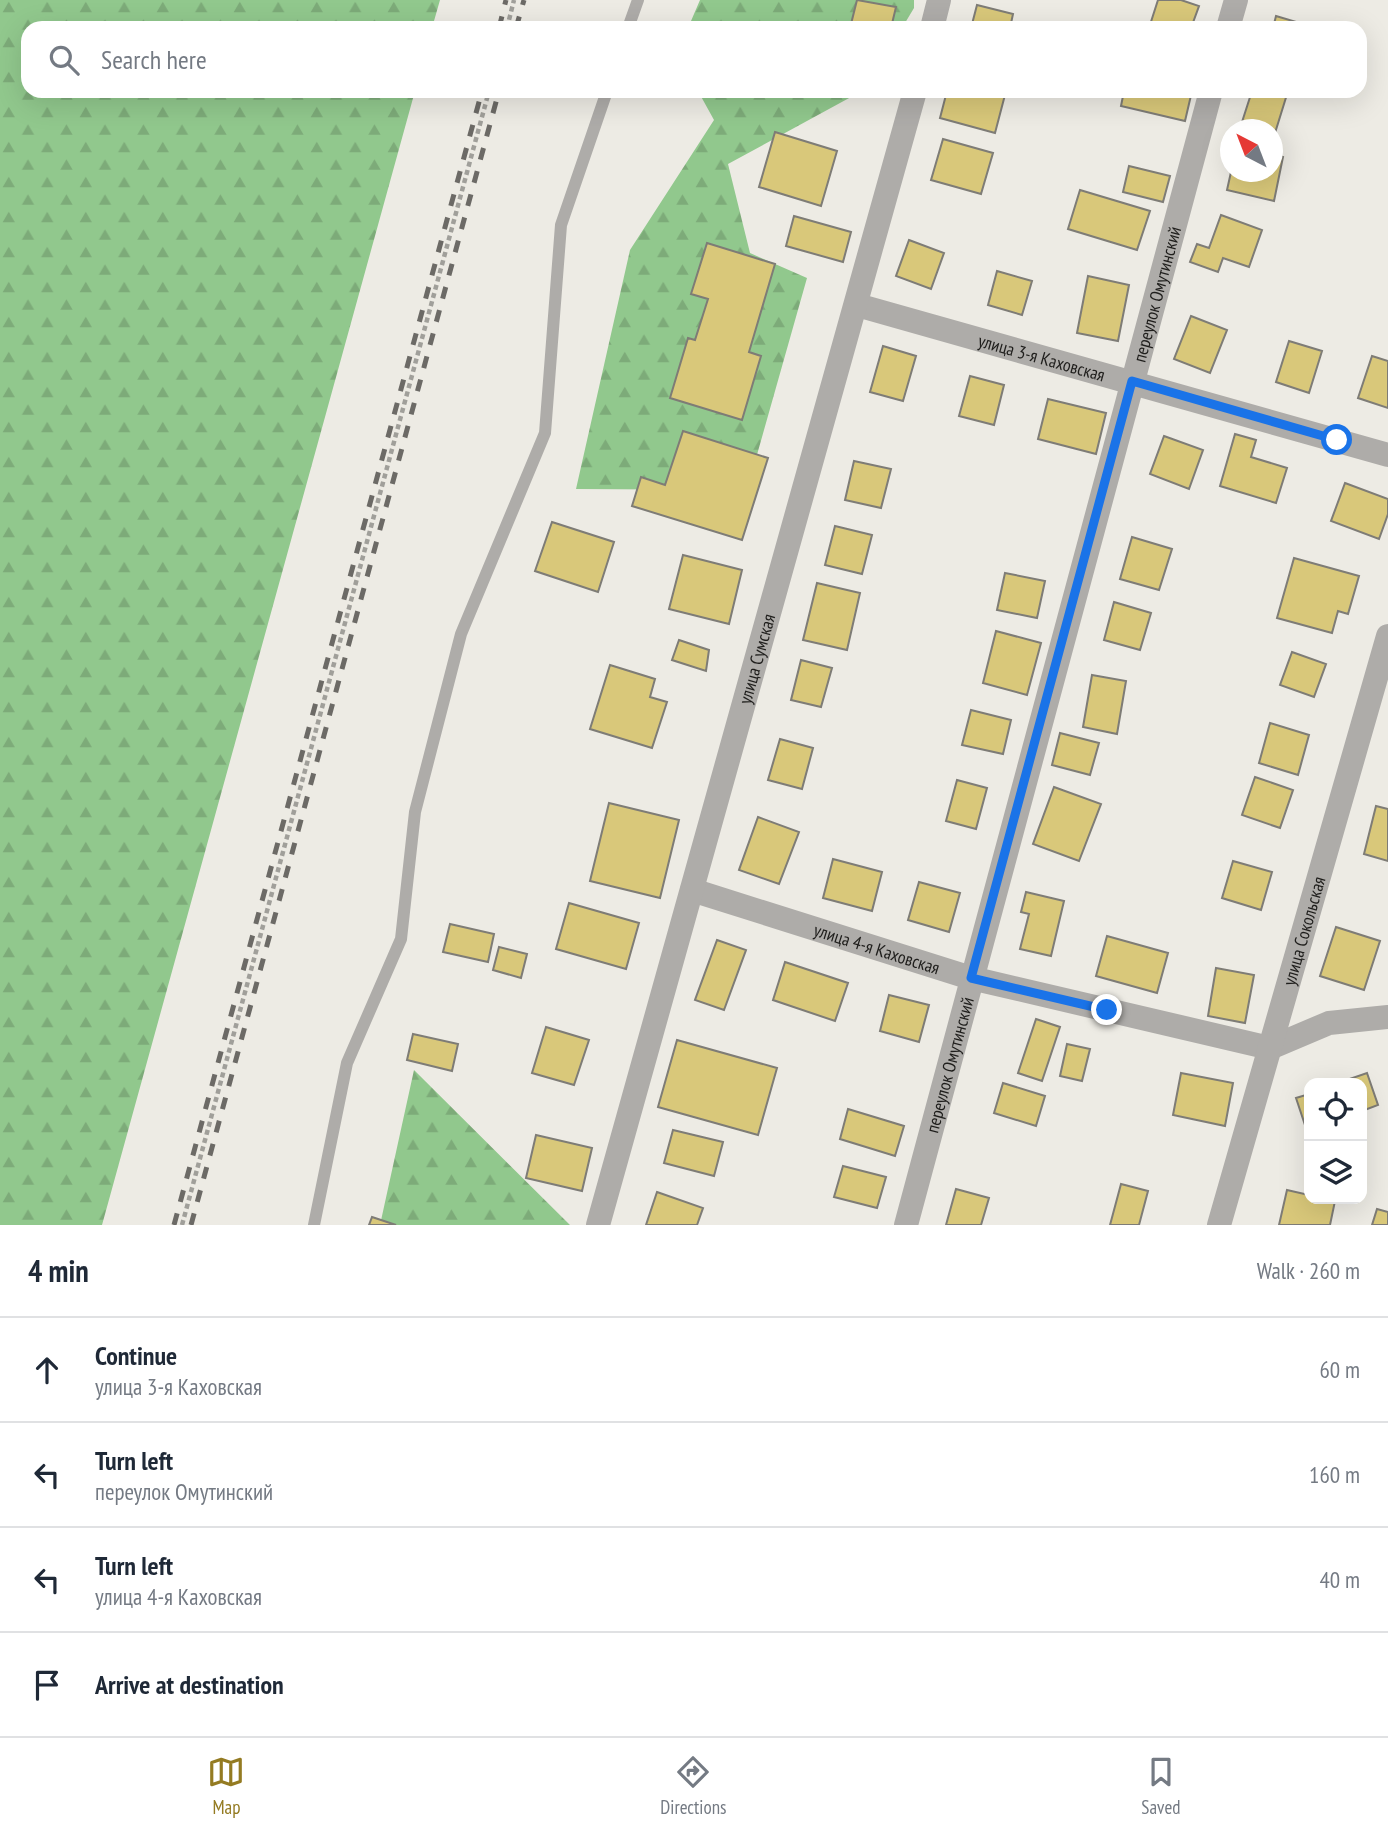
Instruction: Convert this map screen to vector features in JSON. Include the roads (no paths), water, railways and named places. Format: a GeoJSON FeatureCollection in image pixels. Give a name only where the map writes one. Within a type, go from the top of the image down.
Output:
{"type":"FeatureCollection","features":[{"type":"Feature","properties":{"kind":"street"},"geometry":{"type":"LineString","coordinates":[[934,21],[939,0]]}},
{"type":"Feature","properties":{"kind":"street"},"geometry":{"type":"LineString","coordinates":[[1230,21],[1236,0]]}},
{"type":"Feature","properties":{"kind":"street","name":"улица Сумская"},"geometry":{"type":"LineString","coordinates":[[598,1225],[913,98]]}},
{"type":"Feature","properties":{"kind":"street","name":"переулок Омутинский"},"geometry":{"type":"LineString","coordinates":[[906,1225],[1209,98]]}},
{"type":"Feature","properties":{"kind":"street","name":"улица 3-я Каховская"},"geometry":{"type":"LineString","coordinates":[[857,305],[1388,455]]}},
{"type":"Feature","properties":{"kind":"street","name":"улица Сокольская"},"geometry":{"type":"LineString","coordinates":[[1219,1225],[1388,636]]}},
{"type":"Feature","properties":{"kind":"street","name":"улица 4-я Каховская"},"geometry":{"type":"LineString","coordinates":[[692,890],[971,978],[1270,1048]]}},
{"type":"Feature","properties":{"kind":"street"},"geometry":{"type":"LineString","coordinates":[[1270,1048],[1329,1023],[1388,1017]]}},
{"type":"Feature","properties":{"kind":"lane"},"geometry":{"type":"LineString","coordinates":[[630,21],[638,0]]}},
{"type":"Feature","properties":{"kind":"lane"},"geometry":{"type":"LineString","coordinates":[[314,1225],[347,1063],[401,939],[415,812],[461,634],[545,433],[561,225],[605,98]]}},
{"type":"Feature","properties":{"kind":"railway"},"geometry":{"type":"LineString","coordinates":[[501,21],[506,0]]}},
{"type":"Feature","properties":{"kind":"railway"},"geometry":{"type":"LineString","coordinates":[[518,21],[524,0]]}},
{"type":"Feature","properties":{"kind":"railway"},"geometry":{"type":"LineString","coordinates":[[174,1225],[480,98]]}},
{"type":"Feature","properties":{"kind":"railway"},"geometry":{"type":"LineString","coordinates":[[191,1225],[497,98]]}}]}
